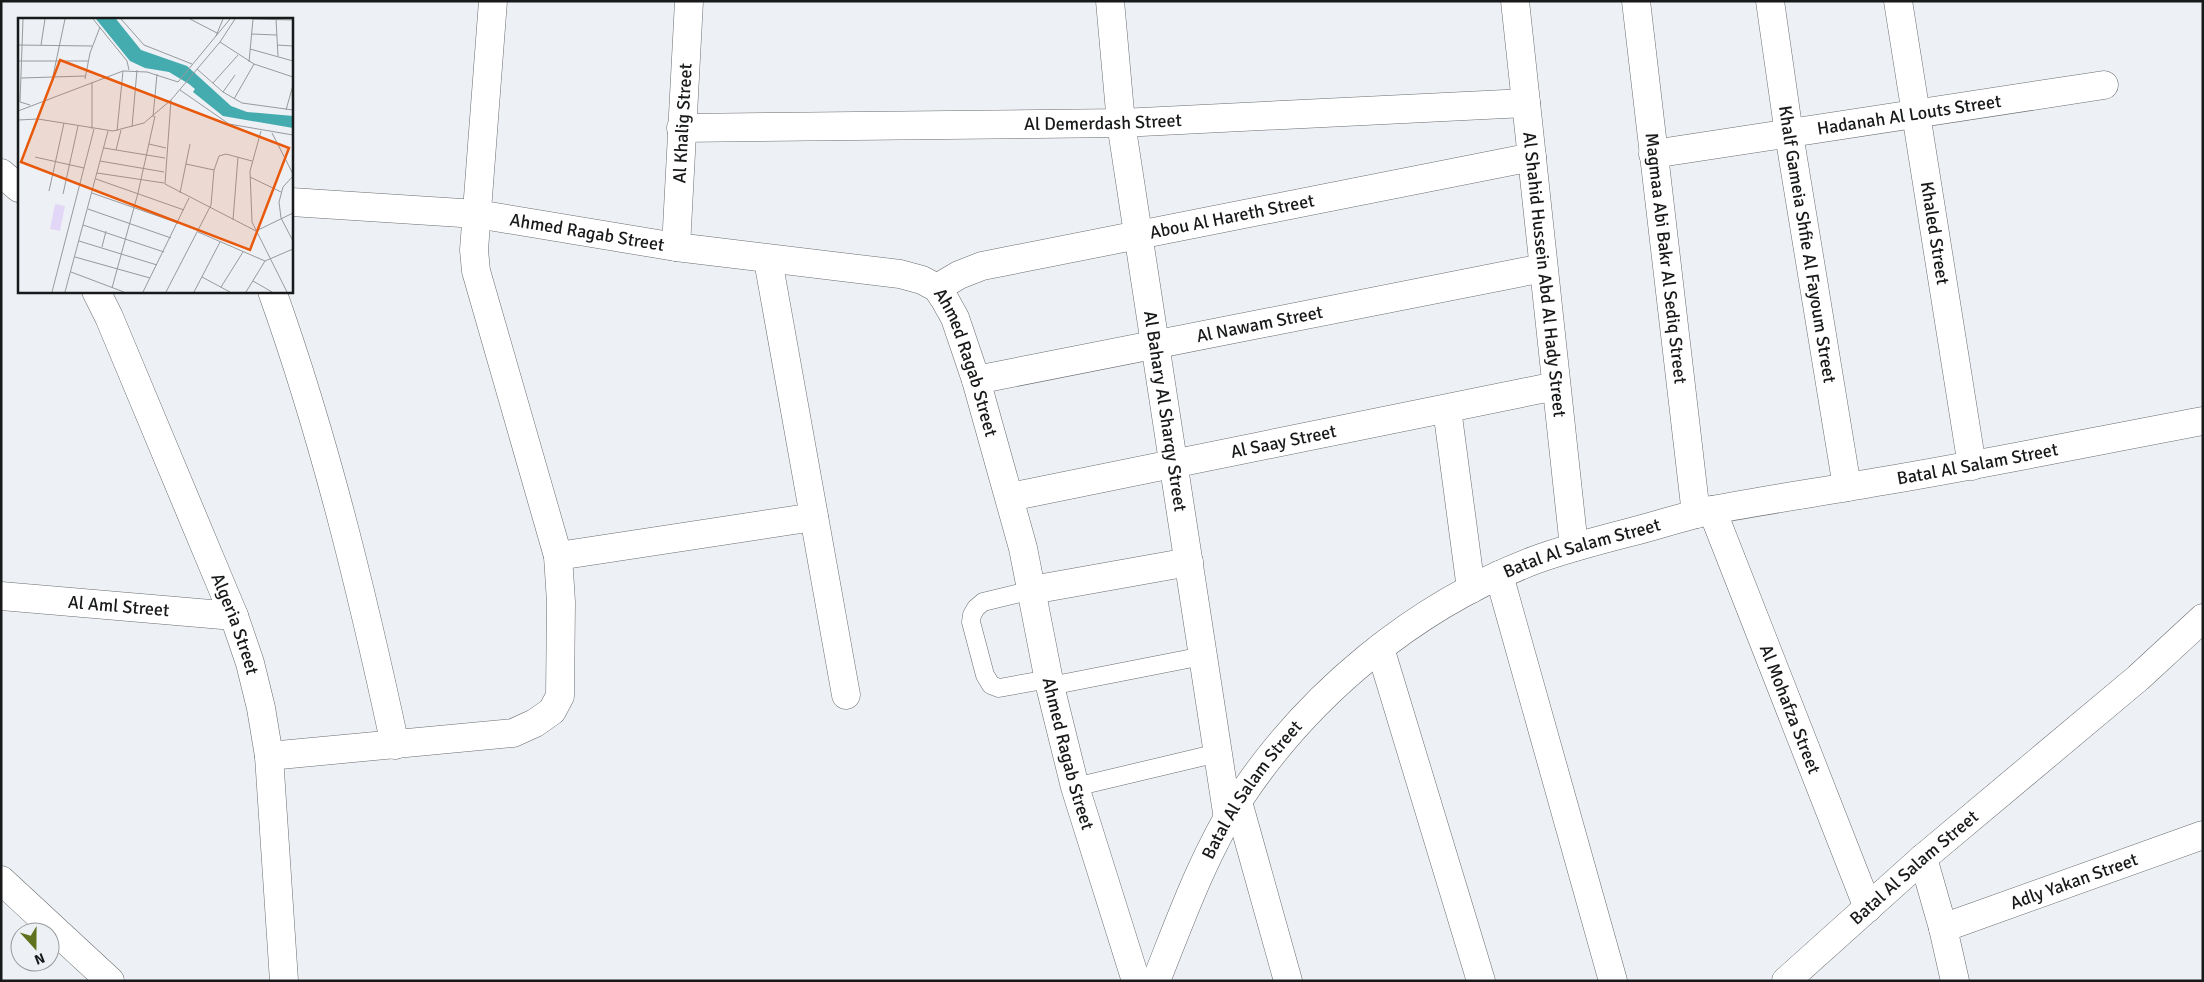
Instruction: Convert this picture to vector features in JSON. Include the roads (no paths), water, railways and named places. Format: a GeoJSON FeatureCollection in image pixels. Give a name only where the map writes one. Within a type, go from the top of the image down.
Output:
{"type":"FeatureCollection","features":[{"type":"Feature","properties":{"kind":"street"},"geometry":{"type":"LineString","coordinates":[[269,756],[513,733],[535,723],[552,711],[560,696],[561,602],[558,556],[476,271],[474,250],[493,1]]}},
{"type":"Feature","properties":{"kind":"street","name":"Al Khalig Street"},"geometry":{"type":"LineString","coordinates":[[676,247],[690,1]]}},
{"type":"Feature","properties":{"kind":"street","name":"Al Bahary Al Sharqy Street"},"geometry":{"type":"LineString","coordinates":[[1110,1],[1121,123],[1218,753],[1233,810],[1288,981]]}},
{"type":"Feature","properties":{"kind":"street","name":"Al Shahid Hussein Abd Al Hady Street"},"geometry":{"type":"LineString","coordinates":[[1515,1],[1574,547]]}},
{"type":"Feature","properties":{"kind":"street","name":"Magmaa Abi Bakr Al Sediq Street"},"geometry":{"type":"LineString","coordinates":[[1636,1],[1653,154],[1704,512]]}},
{"type":"Feature","properties":{"kind":"street","name":"Khalf Gameia Shfie Al Fayoum Street"},"geometry":{"type":"LineString","coordinates":[[1770,1],[1789,134],[1847,487]]}},
{"type":"Feature","properties":{"kind":"street","name":"Khaled Street"},"geometry":{"type":"LineString","coordinates":[[1898,1],[1972,466]]}},
{"type":"Feature","properties":{"kind":"street","name":"Hadanah Al Louts Street"},"geometry":{"type":"LineString","coordinates":[[1653,154],[2104,85]]}},
{"type":"Feature","properties":{"kind":"street","name":"Al Demerdash Street"},"geometry":{"type":"LineString","coordinates":[[682,128],[1121,123],[1526,103]]}},
{"type":"Feature","properties":{"kind":"street","name":"Abou Al Hareth Street"},"geometry":{"type":"LineString","coordinates":[[937,288],[959,275],[982,266],[1532,157]]}},
{"type":"Feature","properties":{"kind":"street","name":"Ahmed Ragab Street"},"geometry":{"type":"LineString","coordinates":[[292,202],[477,214],[676,247],[768,260],[900,274],[922,280],[937,288],[955,318],[976,380],[1010,497],[1074,787],[1136,981]]}},
{"type":"Feature","properties":{"kind":"street"},"geometry":{"type":"LineString","coordinates":[[768,260],[846,695]]}},
{"type":"Feature","properties":{"kind":"street","name":"Al Nawam Street"},"geometry":{"type":"LineString","coordinates":[[976,380],[1543,268]]}},
{"type":"Feature","properties":{"kind":"street","name":"Algeria Street"},"geometry":{"type":"LineString","coordinates":[[97,292],[110,317],[234,616],[254,681],[269,756],[284,981]]}},
{"type":"Feature","properties":{"kind":"street"},"geometry":{"type":"LineString","coordinates":[[272,292],[296,360],[332,485],[369,622],[395,745]]}},
{"type":"Feature","properties":{"kind":"street","name":"Al Saay Street"},"geometry":{"type":"LineString","coordinates":[[1010,497],[1556,386]]}},
{"type":"Feature","properties":{"kind":"street"},"geometry":{"type":"LineString","coordinates":[[1447,409],[1471,589]]}},
{"type":"Feature","properties":{"kind":"street","name":"Batal Al Salam Street"},"geometry":{"type":"LineString","coordinates":[[1156,981],[1196,882],[1233,810],[1300,723],[1342,681],[1380,648],[1424,616],[1471,589],[1499,575],[1574,547],[1704,512],[1972,466],[2203,421]]}},
{"type":"Feature","properties":{"kind":"street","name":"Al Mohafza Street"},"geometry":{"type":"LineString","coordinates":[[1704,512],[1868,908]]}},
{"type":"Feature","properties":{"kind":"street"},"geometry":{"type":"LineString","coordinates":[[558,556],[814,517]]}},
{"type":"Feature","properties":{"kind":"street"},"geometry":{"type":"LineString","coordinates":[[1032,590],[1189,562]]}},
{"type":"Feature","properties":{"kind":"street"},"geometry":{"type":"LineString","coordinates":[[1499,575],[1613,981]]}},
{"type":"Feature","properties":{"kind":"street","name":"Al Aml Street"},"geometry":{"type":"LineString","coordinates":[[1,596],[234,616]]}},
{"type":"Feature","properties":{"kind":"street","name":"Batal Al Salam Street"},"geometry":{"type":"LineString","coordinates":[[1786,981],[1923,858],[2138,678],[2203,618]]}},
{"type":"Feature","properties":{"kind":"street"},"geometry":{"type":"LineString","coordinates":[[1380,648],[1481,981]]}},
{"type":"Feature","properties":{"kind":"street","name":"Adly Yakan Street"},"geometry":{"type":"LineString","coordinates":[[1944,928],[2203,835]]}},
{"type":"Feature","properties":{"kind":"street"},"geometry":{"type":"LineString","coordinates":[[1923,858],[1944,928],[1955,981]]}},
{"type":"Feature","properties":{"kind":"street"},"geometry":{"type":"LineString","coordinates":[[1,880],[110,981]]}},
{"type":"Feature","properties":{"kind":"lane"},"geometry":{"type":"LineString","coordinates":[[1032,590],[983,602],[976,608],[971,622],[984,675],[991,685],[999,688],[1050,682],[1203,656]]}},
{"type":"Feature","properties":{"kind":"lane"},"geometry":{"type":"LineString","coordinates":[[1074,787],[1218,753]]}}]}
